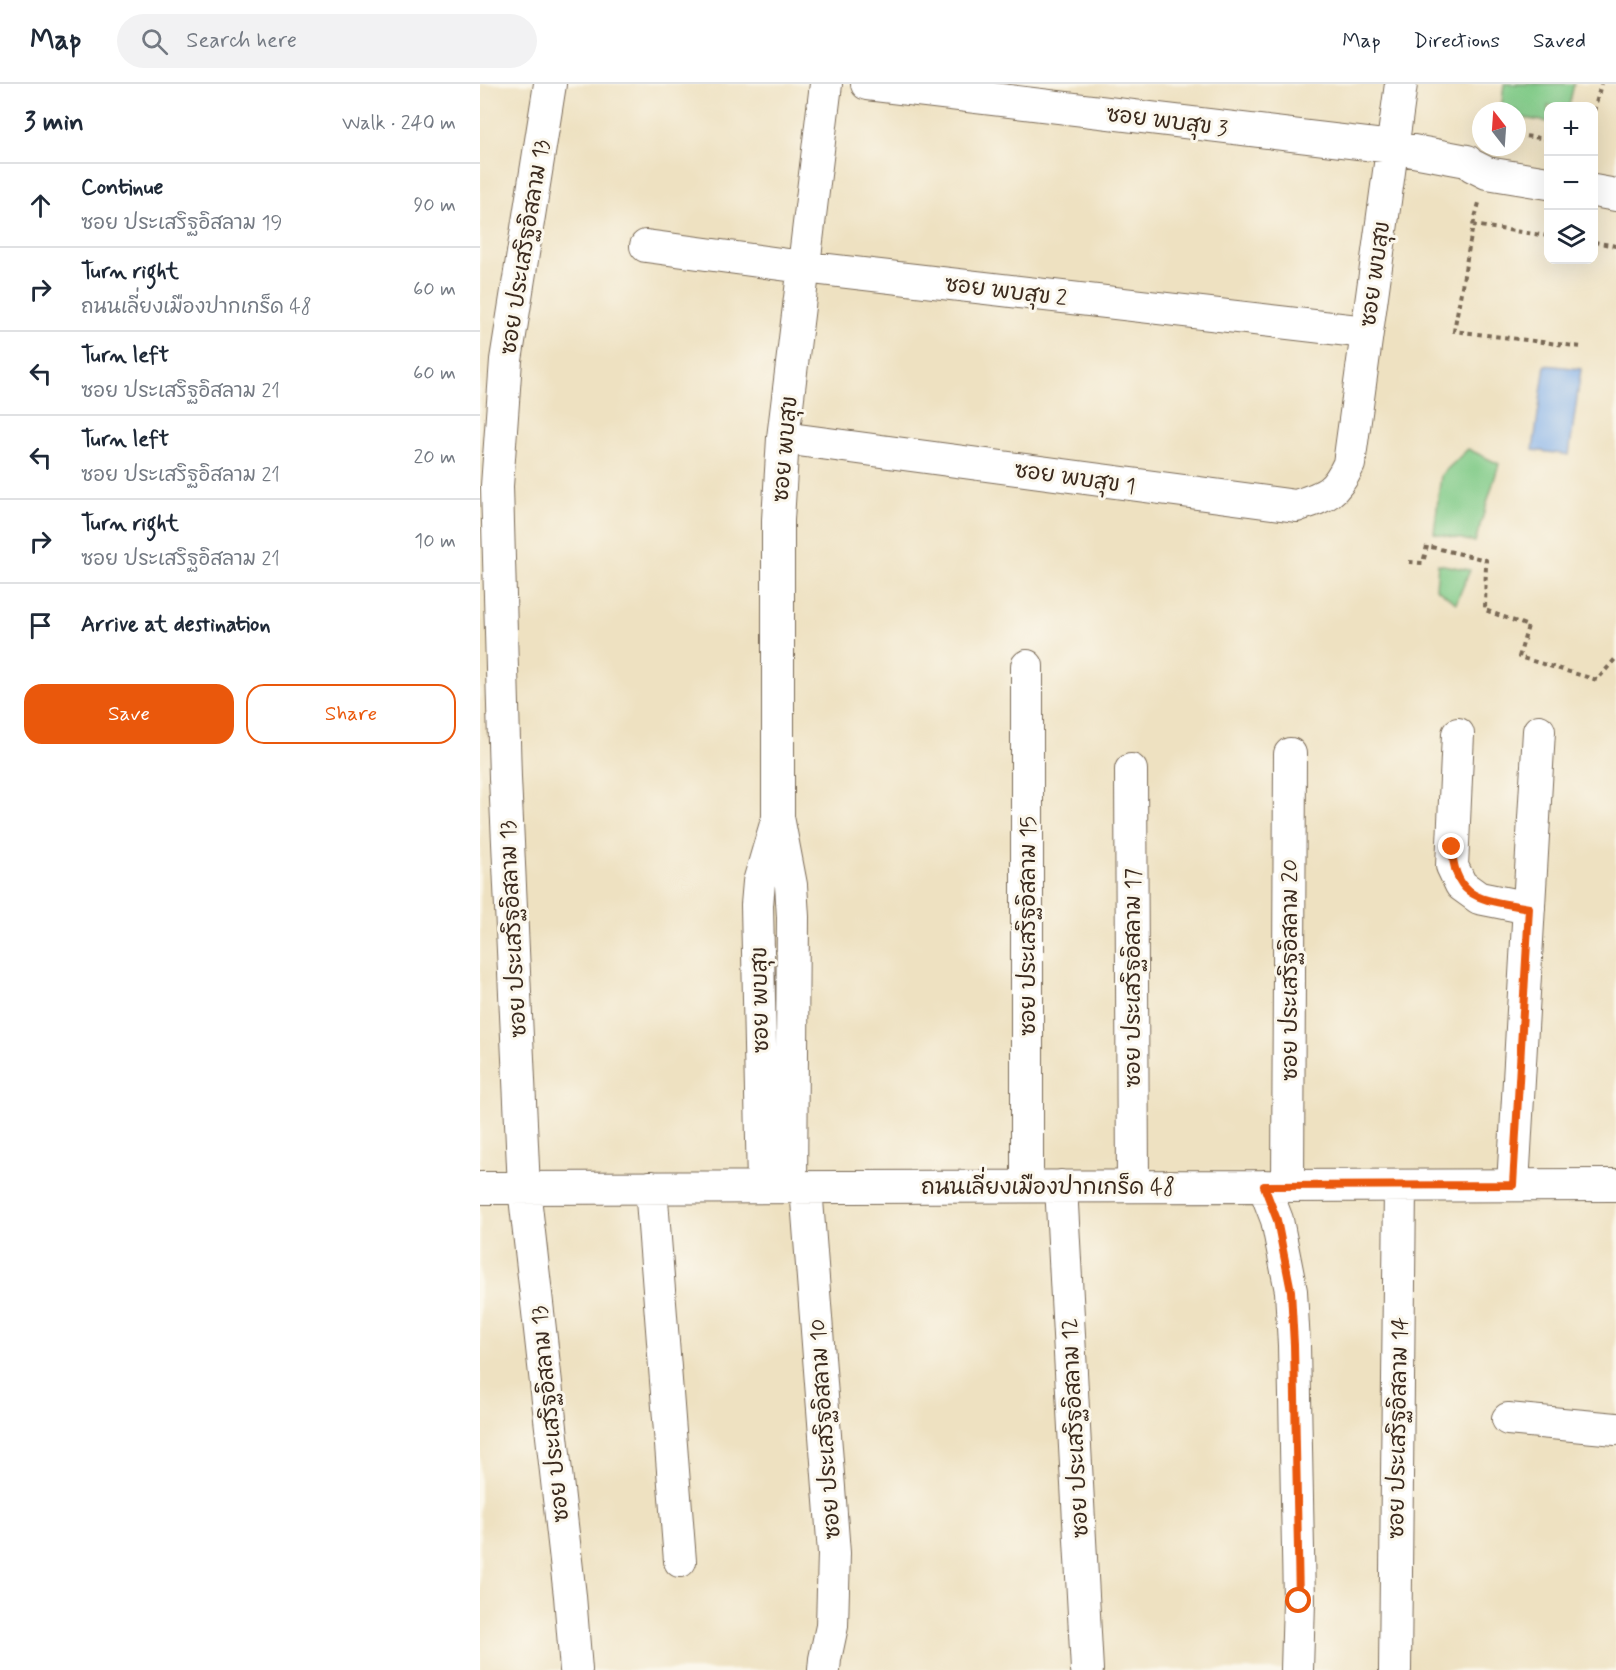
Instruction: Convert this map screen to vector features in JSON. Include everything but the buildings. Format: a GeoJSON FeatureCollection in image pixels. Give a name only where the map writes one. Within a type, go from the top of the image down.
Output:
{"type":"FeatureCollection","features":[{"type":"Feature","properties":{"kind":"street","name":"ซอย ประเสริฐอิสลาม 13"},"geometry":{"type":"LineString","coordinates":[[550,84],[506,360],[497,486],[505,778],[524,1188],[570,1596],[576,1670]]}},
{"type":"Feature","properties":{"kind":"street","name":"ซอย พบสุข"},"geometry":{"type":"LineString","coordinates":[[787,1187],[757,905],[759,882],[778,817],[778,520],[783,438],[826,84]]}},
{"type":"Feature","properties":{"kind":"street","name":"ซอย พบสุข 3"},"geometry":{"type":"LineString","coordinates":[[867,84],[1392,147],[1470,164],[1487,173],[1544,182]]}},
{"type":"Feature","properties":{"kind":"street","name":"ซอย พบสุข"},"geometry":{"type":"LineString","coordinates":[[1349,464],[1401,84]]}},
{"type":"Feature","properties":{"kind":"street"},"geometry":{"type":"LineString","coordinates":[[1598,192],[1616,195]]}},
{"type":"Feature","properties":{"kind":"street","name":"ซอย พบสุข 2"},"geometry":{"type":"LineString","coordinates":[[646,246],[802,267],[1366,332]]}},
{"type":"Feature","properties":{"kind":"street","name":"ซอย พบสุข 1"},"geometry":{"type":"LineString","coordinates":[[783,438],[1296,506],[1324,497],[1340,483],[1349,464]]}},
{"type":"Feature","properties":{"kind":"street","name":"ซอย ประเสริฐอิสลาม 15"},"geometry":{"type":"LineString","coordinates":[[1027,666],[1027,1186]]}},
{"type":"Feature","properties":{"kind":"street"},"geometry":{"type":"LineString","coordinates":[[1513,1185],[1539,731]]}},
{"type":"Feature","properties":{"kind":"street"},"geometry":{"type":"LineString","coordinates":[[1458,734],[1452,866],[1461,885],[1479,898],[1529,908]]}},
{"type":"Feature","properties":{"kind":"street","name":"ซอย ประเสริฐอิสลาม 20"},"geometry":{"type":"LineString","coordinates":[[1276,1186],[1290,754]]}},
{"type":"Feature","properties":{"kind":"street","name":"ซอย ประเสริฐอิสลาม 17"},"geometry":{"type":"LineString","coordinates":[[1131,770],[1133,1186]]}},
{"type":"Feature","properties":{"kind":"street","name":"ถนนเลี่ยงเมืองปากเกร็ด 48"},"geometry":{"type":"LineString","coordinates":[[480,1188],[1616,1185]]}},
{"type":"Feature","properties":{"kind":"street","name":"ซอย ประเสริฐอิสลาม 12"},"geometry":{"type":"LineString","coordinates":[[1061,1186],[1087,1670]]}},
{"type":"Feature","properties":{"kind":"street"},"geometry":{"type":"LineString","coordinates":[[1276,1186],[1277,1220],[1291,1302],[1299,1589],[1297,1670]]}},
{"type":"Feature","properties":{"kind":"street","name":"ซอย ประเสริฐอิสลาม 14"},"geometry":{"type":"LineString","coordinates":[[1395,1670],[1400,1186]]}},
{"type":"Feature","properties":{"kind":"street"},"geometry":{"type":"LineString","coordinates":[[651,1187],[680,1561]]}},
{"type":"Feature","properties":{"kind":"street","name":"ซอย ประเสริฐอิสลาม 10"},"geometry":{"type":"LineString","coordinates":[[787,1187],[834,1553],[832,1626],[824,1670]]}},
{"type":"Feature","properties":{"kind":"street"},"geometry":{"type":"LineString","coordinates":[[1508,1419],[1616,1429]]}},
{"type":"Feature","properties":{"kind":"path"},"geometry":{"type":"LineString","coordinates":[[1596,102],[1601,84]]}},
{"type":"Feature","properties":{"kind":"path"},"geometry":{"type":"LineString","coordinates":[[1526,136],[1544,138]]}},
{"type":"Feature","properties":{"kind":"path"},"geometry":{"type":"LineString","coordinates":[[1544,235],[1473,225],[1454,331],[1582,347]]}},
{"type":"Feature","properties":{"kind":"path"},"geometry":{"type":"LineString","coordinates":[[1598,243],[1616,246]]}},
{"type":"Feature","properties":{"kind":"path"},"geometry":{"type":"LineString","coordinates":[[1409,562],[1423,563],[1427,546],[1486,560],[1485,610],[1528,626],[1519,657],[1597,680],[1616,658]]}},
{"type":"Feature","properties":{"kind":"green space"},"geometry":{"type":"Polygon","coordinates":[[[1504,84],[1574,84],[1570,102],[1544,102],[1544,121],[1526,118],[1526,102],[1502,102],[1504,84]]]}},
{"type":"Feature","properties":{"kind":"green space"},"geometry":{"type":"Polygon","coordinates":[[[1468,449],[1499,464],[1475,542],[1434,533],[1441,475],[1468,449]]]}},
{"type":"Feature","properties":{"kind":"green space"},"geometry":{"type":"Polygon","coordinates":[[[1438,564],[1470,570],[1456,603],[1436,588],[1438,564]]]}},
{"type":"Feature","properties":{"kind":"water"},"geometry":{"type":"Polygon","coordinates":[[[1545,365],[1581,369],[1569,455],[1533,450],[1545,365]]]}},
{"type":"Feature","properties":{"kind":"route"},"geometry":{"type":"LineString","coordinates":[[1299,1601],[1291,1291],[1277,1220],[1264,1186],[1513,1185],[1529,908],[1479,898],[1461,885],[1452,866],[1452,847]]}}]}
